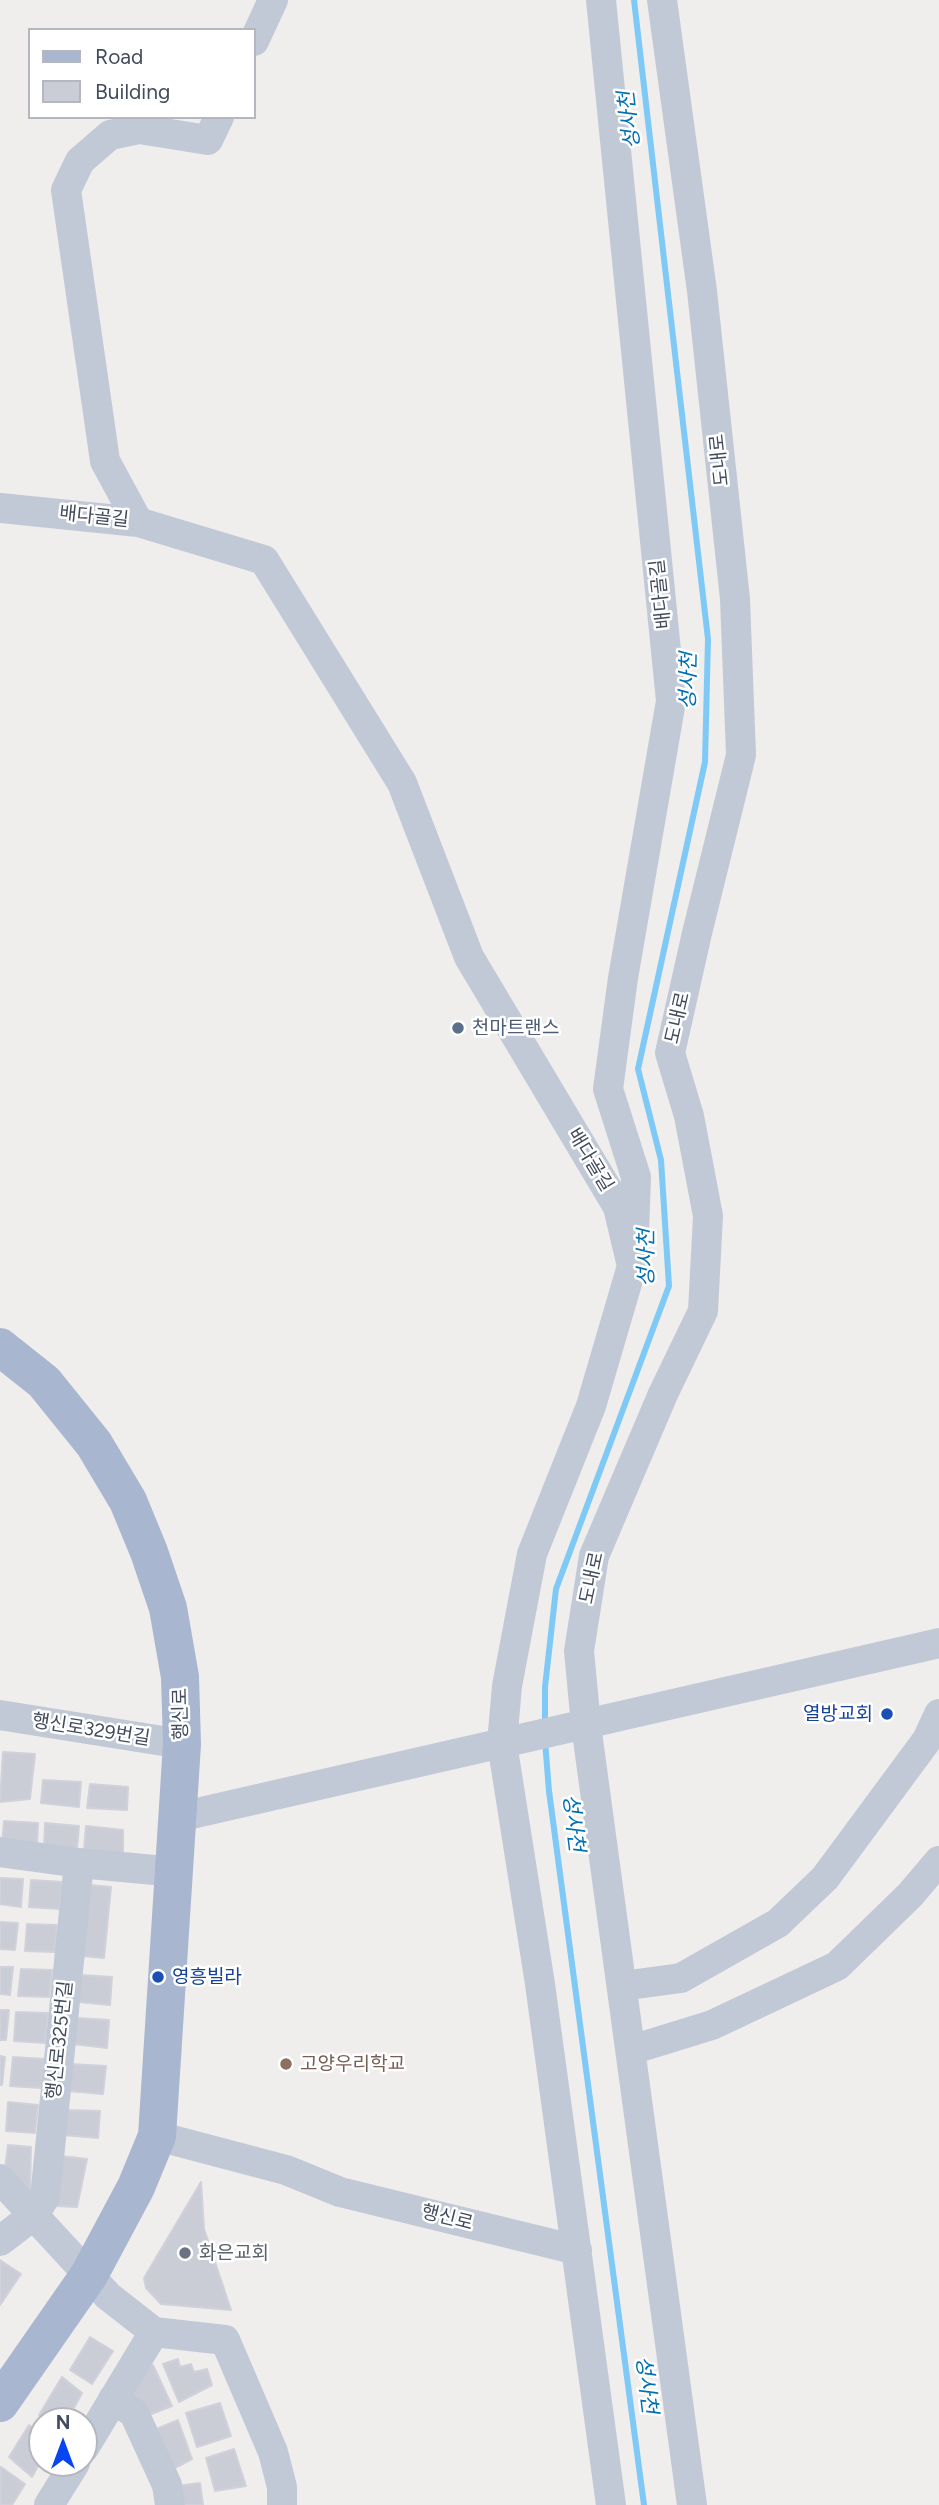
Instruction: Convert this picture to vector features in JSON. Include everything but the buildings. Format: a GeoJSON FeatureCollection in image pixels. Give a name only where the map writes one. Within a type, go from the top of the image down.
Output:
{"type":"FeatureCollection","features":[{"type":"Feature","properties":{"kind":"main road","name":"행신로"},"geometry":{"type":"LineString","coordinates":[[0,1347],[44,1382],[94,1444],[128,1501],[168,1608],[180,1677],[182,1744],[176,1872],[157,2136],[136,2187],[89,2274],[0,2403]]}},
{"type":"Feature","properties":{"kind":"street"},"geometry":{"type":"LineString","coordinates":[[256,37],[273,0]]}},
{"type":"Feature","properties":{"kind":"street","name":"배다골길"},"geometry":{"type":"LineString","coordinates":[[601,0],[671,701],[623,978],[608,1089],[636,1177],[632,1266],[592,1406],[532,1555],[507,1686],[509,1742],[611,2505]]}},
{"type":"Feature","properties":{"kind":"street","name":"도내로"},"geometry":{"type":"LineString","coordinates":[[662,0],[702,291],[735,600],[741,755],[670,1053],[689,1116],[708,1216],[703,1311],[663,1394],[594,1556],[579,1651],[580,1726],[622,1986],[692,2505]]}},
{"type":"Feature","properties":{"kind":"street"},"geometry":{"type":"LineString","coordinates":[[138,522],[105,461],[66,190],[80,161],[110,135],[139,129],[208,140],[218,119]]}},
{"type":"Feature","properties":{"kind":"street","name":"배다골길"},"geometry":{"type":"LineString","coordinates":[[0,508],[138,522],[264,560],[402,783],[469,957],[618,1207],[632,1266]]}},
{"type":"Feature","properties":{"kind":"street"},"geometry":{"type":"LineString","coordinates":[[178,1817],[939,1643]]}},
{"type":"Feature","properties":{"kind":"street"},"geometry":{"type":"LineString","coordinates":[[622,1986],[681,1978],[778,1923],[825,1878],[927,1740],[939,1714]]}},
{"type":"Feature","properties":{"kind":"street","name":"행신로329번길"},"geometry":{"type":"LineString","coordinates":[[0,1715],[182,1744]]}},
{"type":"Feature","properties":{"kind":"street"},"geometry":{"type":"LineString","coordinates":[[0,1852],[176,1872]]}},
{"type":"Feature","properties":{"kind":"street"},"geometry":{"type":"LineString","coordinates":[[631,2050],[712,2025],[836,1966],[909,1895],[939,1861]]}},
{"type":"Feature","properties":{"kind":"street","name":"행신로325번길"},"geometry":{"type":"LineString","coordinates":[[34,2215],[45,2197],[79,1863]]}},
{"type":"Feature","properties":{"kind":"street"},"geometry":{"type":"LineString","coordinates":[[909,1895],[939,1885]]}},
{"type":"Feature","properties":{"kind":"street","name":"행신로"},"geometry":{"type":"LineString","coordinates":[[157,2136],[286,2170],[340,2192],[577,2250]]}},
{"type":"Feature","properties":{"kind":"street"},"geometry":{"type":"LineString","coordinates":[[0,2179],[108,2296],[154,2332],[225,2340],[272,2452],[282,2487],[282,2505]]}},
{"type":"Feature","properties":{"kind":"street"},"geometry":{"type":"LineString","coordinates":[[0,2241],[34,2215]]}},
{"type":"Feature","properties":{"kind":"street"},"geometry":{"type":"LineString","coordinates":[[98,2424],[154,2332]]}},
{"type":"Feature","properties":{"kind":"street"},"geometry":{"type":"LineString","coordinates":[[113,2399],[134,2413],[167,2485],[170,2505]]}},
{"type":"Feature","properties":{"kind":"street"},"geometry":{"type":"LineString","coordinates":[[49,2505],[66,2477]]}},
{"type":"Feature","properties":{"kind":"waterway","name":"성사천"},"geometry":{"type":"LineString","coordinates":[[545,1726],[545,1687],[556,1589],[669,1286],[661,1160],[638,1069],[705,762],[708,639],[634,0]]}},
{"type":"Feature","properties":{"kind":"waterway","name":"성사천"},"geometry":{"type":"LineString","coordinates":[[545,1741],[549,1791],[644,2505]]}},
{"type":"Feature","properties":{"kind":"place","name":"천마트랜스"},"geometry":{"type":"Point","coordinates":[458,1028]}},
{"type":"Feature","properties":{"kind":"place","name":"열방교회"},"geometry":{"type":"Point","coordinates":[887,1714]}},
{"type":"Feature","properties":{"kind":"place","name":"영흥빌라"},"geometry":{"type":"Point","coordinates":[158,1977]}},
{"type":"Feature","properties":{"kind":"place","name":"고양우리학교"},"geometry":{"type":"Point","coordinates":[286,2064]}},
{"type":"Feature","properties":{"kind":"place","name":"화은교회"},"geometry":{"type":"Point","coordinates":[185,2253]}}]}
